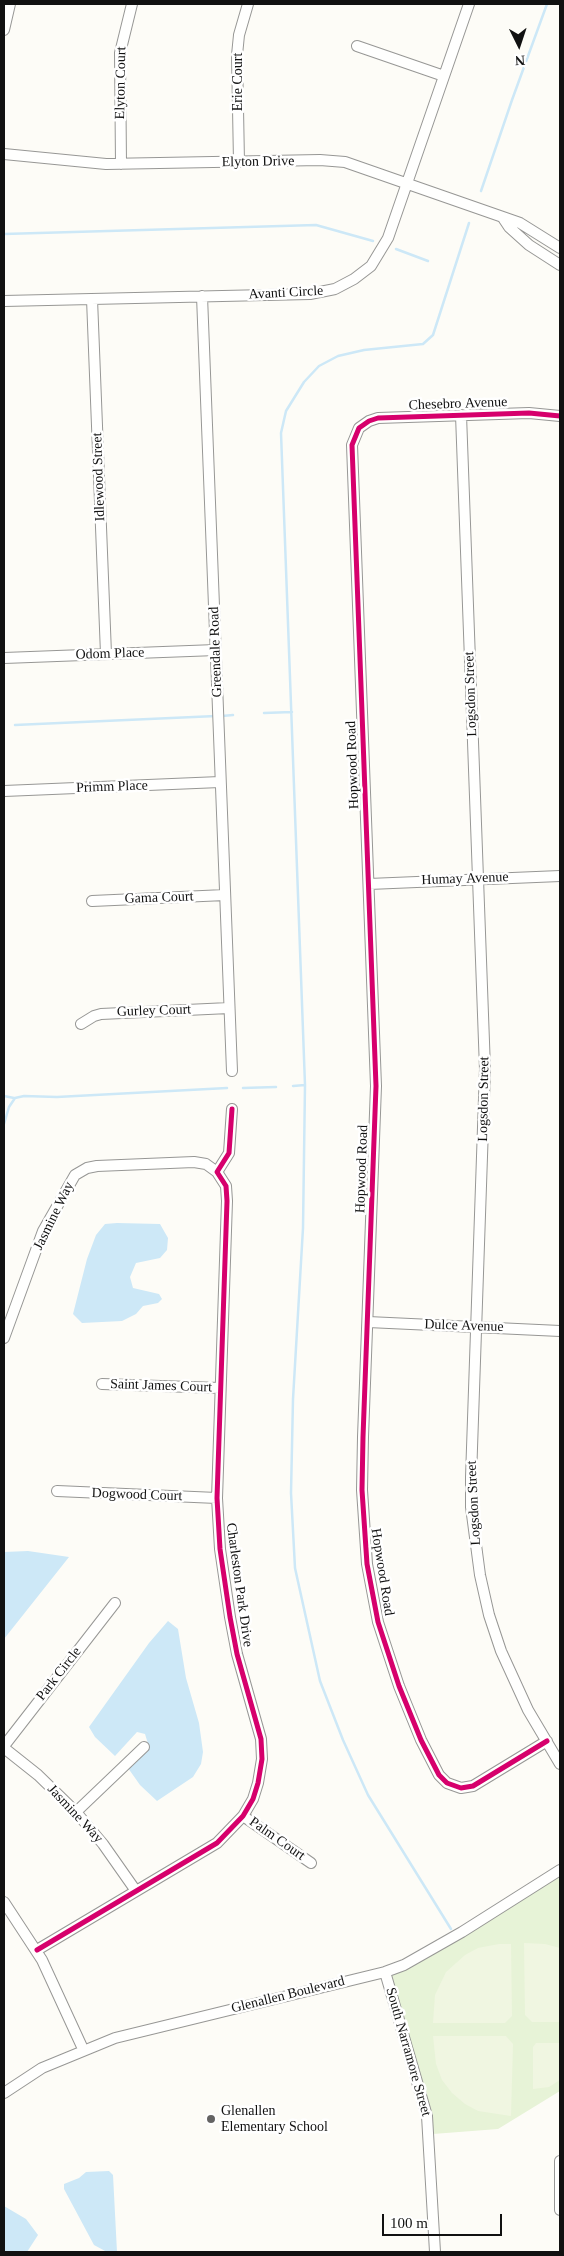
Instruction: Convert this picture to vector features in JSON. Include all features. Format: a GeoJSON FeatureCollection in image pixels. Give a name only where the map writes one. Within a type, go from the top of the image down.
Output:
{"type":"FeatureCollection","features":[{"type":"Feature","properties":{"kind":"street"},"geometry":{"type":"LineString","coordinates":[[4,30],[10,4]]}},
{"type":"Feature","properties":{"kind":"street","name":"Elyton Court"},"geometry":{"type":"LineString","coordinates":[[121,164],[120,53],[125,24],[132,4]]}},
{"type":"Feature","properties":{"kind":"street","name":"Erie Court"},"geometry":{"type":"LineString","coordinates":[[239,162],[237,55],[239,35],[248,4]]}},
{"type":"Feature","properties":{"kind":"street","name":"Avanti Circle"},"geometry":{"type":"LineString","coordinates":[[4,301],[310,294],[335,289],[346,284],[363,273],[378,257],[388,238],[469,4]]}},
{"type":"Feature","properties":{"kind":"street"},"geometry":{"type":"LineString","coordinates":[[357,46],[444,76]]}},
{"type":"Feature","properties":{"kind":"street","name":"Elyton Drive"},"geometry":{"type":"LineString","coordinates":[[4,154],[74,162],[121,164],[333,160],[356,165],[520,223],[560,248]]}},
{"type":"Feature","properties":{"kind":"street"},"geometry":{"type":"LineString","coordinates":[[503,218],[509,227],[529,245],[560,265]]}},
{"type":"Feature","properties":{"kind":"street","name":"Greendale Road"},"geometry":{"type":"LineString","coordinates":[[202,296],[229,1008]]}},
{"type":"Feature","properties":{"kind":"street","name":"Idlewood Street"},"geometry":{"type":"LineString","coordinates":[[92,299],[106,654]]}},
{"type":"Feature","properties":{"kind":"street","name":"Chesebro Avenue"},"geometry":{"type":"LineString","coordinates":[[359,428],[369,421],[378,418],[529,413],[560,416]]}},
{"type":"Feature","properties":{"kind":"street","name":"Logsdon Street"},"geometry":{"type":"LineString","coordinates":[[461,415],[485,1069],[471,1476],[474,1535],[480,1575],[489,1614],[501,1651],[516,1686],[560,1764]]}},
{"type":"Feature","properties":{"kind":"street","name":"Hopwood Road"},"geometry":{"type":"LineString","coordinates":[[359,428],[352,445],[376,1086],[362,1490],[364,1538],[378,1622],[388,1656],[413,1724],[439,1775],[446,1783],[461,1788],[473,1786],[546,1741]]}},
{"type":"Feature","properties":{"kind":"street","name":"Odom Place"},"geometry":{"type":"LineString","coordinates":[[4,658],[216,650]]}},
{"type":"Feature","properties":{"kind":"street","name":"Primm Place"},"geometry":{"type":"LineString","coordinates":[[4,791],[220,782]]}},
{"type":"Feature","properties":{"kind":"street","name":"Humay Avenue"},"geometry":{"type":"LineString","coordinates":[[369,884],[560,876]]}},
{"type":"Feature","properties":{"kind":"street","name":"Gama Court"},"geometry":{"type":"LineString","coordinates":[[92,901],[225,896]]}},
{"type":"Feature","properties":{"kind":"street"},"geometry":{"type":"LineString","coordinates":[[229,1008],[232,1071]]}},
{"type":"Feature","properties":{"kind":"street","name":"Gurley Court"},"geometry":{"type":"LineString","coordinates":[[81,1024],[94,1016],[102,1014],[229,1008]]}},
{"type":"Feature","properties":{"kind":"street"},"geometry":{"type":"LineString","coordinates":[[217,1172],[229,1153],[232,1109]]}},
{"type":"Feature","properties":{"kind":"street","name":"Jasmine Way"},"geometry":{"type":"LineString","coordinates":[[4,1338],[43,1231],[75,1175],[87,1168],[97,1166],[194,1162],[206,1164],[217,1172]]}},
{"type":"Feature","properties":{"kind":"street","name":"Charleston Park Drive"},"geometry":{"type":"LineString","coordinates":[[36,1950],[217,1843],[244,1816],[258,1783],[262,1746],[260,1732],[237,1654],[220,1549],[217,1498],[228,1194],[224,1182],[217,1172]]}},
{"type":"Feature","properties":{"kind":"street","name":"Dulce Avenue"},"geometry":{"type":"LineString","coordinates":[[368,1322],[560,1331]]}},
{"type":"Feature","properties":{"kind":"street","name":"Saint James Court"},"geometry":{"type":"LineString","coordinates":[[102,1384],[220,1388]]}},
{"type":"Feature","properties":{"kind":"street","name":"Dogwood Court"},"geometry":{"type":"LineString","coordinates":[[56,1491],[217,1498]]}},
{"type":"Feature","properties":{"kind":"street","name":"Park Circle"},"geometry":{"type":"LineString","coordinates":[[4,1747],[115,1603]]}},
{"type":"Feature","properties":{"kind":"street","name":"Jasmine Way"},"geometry":{"type":"LineString","coordinates":[[4,1747],[38,1775],[76,1812],[103,1844],[136,1891]]}},
{"type":"Feature","properties":{"kind":"street"},"geometry":{"type":"LineString","coordinates":[[76,1812],[144,1747]]}},
{"type":"Feature","properties":{"kind":"street","name":"Palm Court"},"geometry":{"type":"LineString","coordinates":[[244,1816],[311,1863]]}},
{"type":"Feature","properties":{"kind":"street","name":"Glenallen Boulevard"},"geometry":{"type":"LineString","coordinates":[[4,2093],[42,2068],[83,2049],[132,2033],[385,1972],[429,1952],[560,1870]]}},
{"type":"Feature","properties":{"kind":"street"},"geometry":{"type":"LineString","coordinates":[[4,1902],[36,1950],[58,1992],[83,2049]]}},
{"type":"Feature","properties":{"kind":"street","name":"South Narramore Street"},"geometry":{"type":"LineString","coordinates":[[385,1972],[427,2116],[435,2252]]}},
{"type":"Feature","properties":{"kind":"street"},"geometry":{"type":"LineString","coordinates":[[560,2161],[560,2210]]}},
{"type":"Feature","properties":{"kind":"green space"},"geometry":{"type":"Polygon","coordinates":[[[560,1875],[560,2091],[498,2129],[433,2134],[431,2114],[390,1975],[431,1956],[560,1875]]]}},
{"type":"Feature","properties":{"kind":"green space"},"geometry":{"type":"Polygon","coordinates":[[[524,1943],[545,1944],[560,1948],[560,2022],[532,2022],[525,2015],[524,1943]]]}},
{"type":"Feature","properties":{"kind":"green space"},"geometry":{"type":"Polygon","coordinates":[[[511,1944],[512,2016],[505,2023],[433,2023],[435,1995],[446,1972],[465,1955],[478,1948],[511,1944]]]}},
{"type":"Feature","properties":{"kind":"green space"},"geometry":{"type":"Polygon","coordinates":[[[433,2036],[506,2036],[513,2044],[511,2116],[478,2111],[465,2104],[452,2093],[442,2080],[436,2064],[433,2036]]]}},
{"type":"Feature","properties":{"kind":"green space"},"geometry":{"type":"Polygon","coordinates":[[[536,2043],[560,2043],[560,2080],[549,2087],[533,2089],[533,2047],[536,2043]]]}},
{"type":"Feature","properties":{"kind":"water"},"geometry":{"type":"Polygon","coordinates":[[[105,1224],[160,1224],[168,1238],[167,1250],[160,1258],[136,1263],[130,1277],[133,1288],[159,1294],[162,1299],[158,1303],[143,1306],[136,1314],[122,1321],[82,1323],[73,1314],[87,1259],[96,1235],[105,1224]]]}},
{"type":"Feature","properties":{"kind":"water"},"geometry":{"type":"Polygon","coordinates":[[[28,1551],[69,1557],[4,1639],[4,1552],[28,1551]]]}},
{"type":"Feature","properties":{"kind":"water"},"geometry":{"type":"Polygon","coordinates":[[[168,1621],[178,1629],[186,1678],[199,1723],[203,1752],[201,1764],[193,1777],[157,1801],[140,1785],[128,1768],[149,1747],[145,1734],[137,1732],[115,1756],[95,1737],[89,1727],[149,1643],[168,1621]]]}},
{"type":"Feature","properties":{"kind":"water"},"geometry":{"type":"Polygon","coordinates":[[[109,2171],[113,2175],[117,2252],[107,2252],[94,2245],[64,2189],[64,2184],[79,2178],[86,2172],[109,2171]]]}},
{"type":"Feature","properties":{"kind":"water"},"geometry":{"type":"Polygon","coordinates":[[[4,2206],[26,2219],[38,2235],[27,2252],[4,2252],[4,2206]]]}},
{"type":"Feature","properties":{"kind":"waterway"},"geometry":{"type":"LineString","coordinates":[[481,191],[547,4]]}},
{"type":"Feature","properties":{"kind":"waterway"},"geometry":{"type":"LineString","coordinates":[[451,1929],[368,1795],[343,1740],[320,1681],[295,1568],[291,1493],[293,1399],[303,1228],[305,1085],[281,433],[286,411],[304,382],[319,366],[338,356],[364,350],[423,344],[433,335],[469,223]]}},
{"type":"Feature","properties":{"kind":"waterway"},"geometry":{"type":"LineString","coordinates":[[4,234],[316,225],[373,241]]}},
{"type":"Feature","properties":{"kind":"waterway"},"geometry":{"type":"LineString","coordinates":[[396,249],[428,261]]}},
{"type":"Feature","properties":{"kind":"waterway"},"geometry":{"type":"LineString","coordinates":[[264,713],[292,712]]}},
{"type":"Feature","properties":{"kind":"waterway"},"geometry":{"type":"LineString","coordinates":[[222,716],[233,715]]}},
{"type":"Feature","properties":{"kind":"waterway"},"geometry":{"type":"LineString","coordinates":[[15,725],[216,716]]}},
{"type":"Feature","properties":{"kind":"waterway"},"geometry":{"type":"LineString","coordinates":[[293,1086],[305,1085]]}},
{"type":"Feature","properties":{"kind":"waterway"},"geometry":{"type":"LineString","coordinates":[[243,1088],[276,1087]]}},
{"type":"Feature","properties":{"kind":"waterway"},"geometry":{"type":"LineString","coordinates":[[4,1124],[9,1107],[15,1098],[24,1096],[57,1097],[227,1088]]}},
{"type":"Feature","properties":{"kind":"waterway"},"geometry":{"type":"LineString","coordinates":[[4,1096],[14,1098]]}},
{"type":"Feature","properties":{"kind":"cycle path"},"geometry":{"type":"LineString","coordinates":[[547,1741],[473,1786],[461,1788],[447,1783],[439,1775],[421,1740],[399,1686],[378,1622],[367,1564],[362,1490],[376,1086],[352,445],[359,428],[369,421],[378,418],[529,413],[560,416]]}},
{"type":"Feature","properties":{"kind":"cycle path"},"geometry":{"type":"LineString","coordinates":[[37,1950],[217,1843],[243,1816],[253,1799],[258,1783],[262,1759],[261,1739],[237,1654],[230,1617],[220,1549],[217,1498],[227,1201],[226,1186],[217,1172],[229,1153],[232,1109]]}},
{"type":"Feature","properties":{"kind":"place","name":"Glenallen Elementary School"},"geometry":{"type":"Point","coordinates":[211,2119]}}]}
